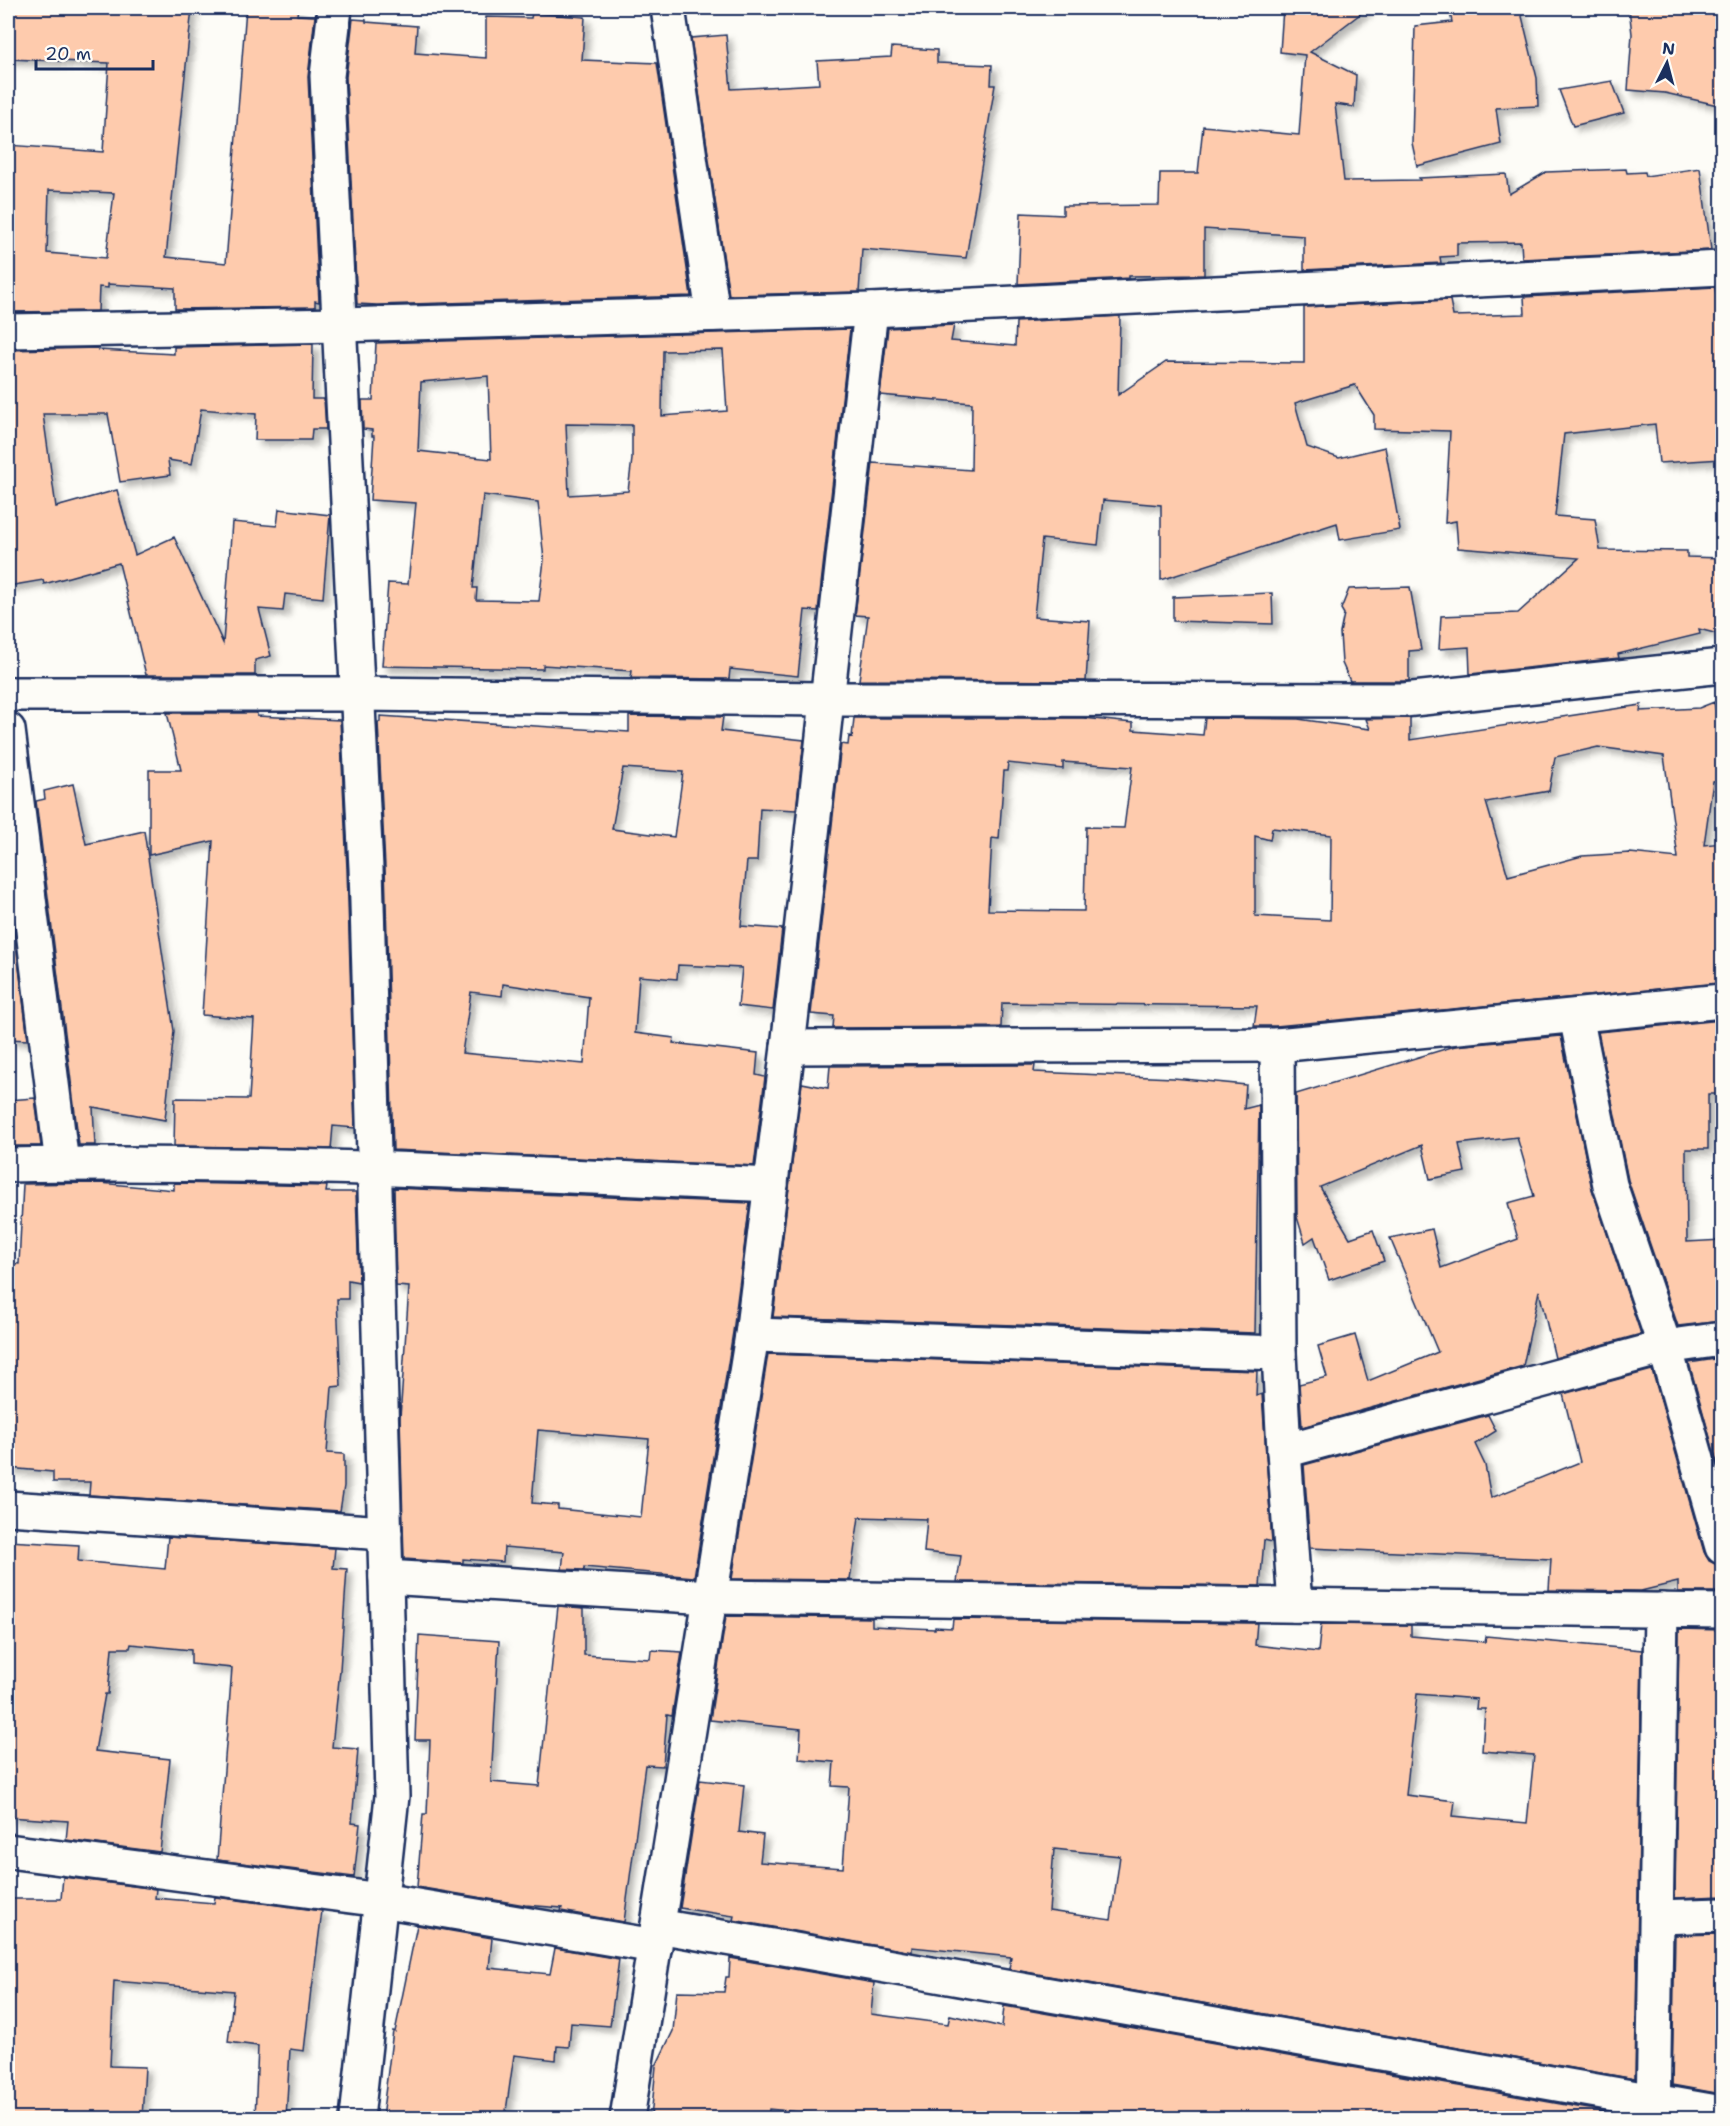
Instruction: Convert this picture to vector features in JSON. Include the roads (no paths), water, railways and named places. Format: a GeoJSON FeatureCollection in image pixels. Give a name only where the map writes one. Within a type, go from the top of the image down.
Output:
{"type":"FeatureCollection","features":[{"type":"Feature","properties":{"kind":"street"},"geometry":{"type":"LineString","coordinates":[[335,8],[327,76],[366,868],[392,1796],[357,2118]]}},
{"type":"Feature","properties":{"kind":"street"},"geometry":{"type":"LineString","coordinates":[[668,8],[713,314]]}},
{"type":"Feature","properties":{"kind":"street"},"geometry":{"type":"LineString","coordinates":[[8,332],[871,310],[1722,268]]}},
{"type":"Feature","properties":{"kind":"street"},"geometry":{"type":"LineString","coordinates":[[627,2118],[752,1335],[788,1047],[871,310]]}},
{"type":"Feature","properties":{"kind":"street"},"geometry":{"type":"LineString","coordinates":[[8,694],[1404,700],[1722,666]]}},
{"type":"Feature","properties":{"kind":"street"},"geometry":{"type":"LineString","coordinates":[[8,730],[62,1164]]}},
{"type":"Feature","properties":{"kind":"street"},"geometry":{"type":"LineString","coordinates":[[788,1047],[1277,1045],[1722,1001]]}},
{"type":"Feature","properties":{"kind":"street"},"geometry":{"type":"LineString","coordinates":[[1576,1016],[1610,1185],[1665,1347],[1722,1547]]}},
{"type":"Feature","properties":{"kind":"street"},"geometry":{"type":"LineString","coordinates":[[1277,1045],[1279,1353],[1295,1605]]}},
{"type":"Feature","properties":{"kind":"street"},"geometry":{"type":"LineString","coordinates":[[8,1165],[375,1168],[771,1185]]}},
{"type":"Feature","properties":{"kind":"street"},"geometry":{"type":"LineString","coordinates":[[752,1335],[1279,1353]]}},
{"type":"Feature","properties":{"kind":"street"},"geometry":{"type":"LineString","coordinates":[[1284,1451],[1665,1347],[1722,1339]]}},
{"type":"Feature","properties":{"kind":"street"},"geometry":{"type":"LineString","coordinates":[[8,1508],[385,1533]]}},
{"type":"Feature","properties":{"kind":"street"},"geometry":{"type":"LineString","coordinates":[[386,1577],[710,1597],[1722,1611]]}},
{"type":"Feature","properties":{"kind":"street"},"geometry":{"type":"LineString","coordinates":[[1654,2110],[1661,1610]]}},
{"type":"Feature","properties":{"kind":"street"},"geometry":{"type":"LineString","coordinates":[[8,1851],[656,1936],[1654,2110],[1722,2113]]}},
{"type":"Feature","properties":{"kind":"street"},"geometry":{"type":"LineString","coordinates":[[1657,1917],[1722,1916]]}}]}
